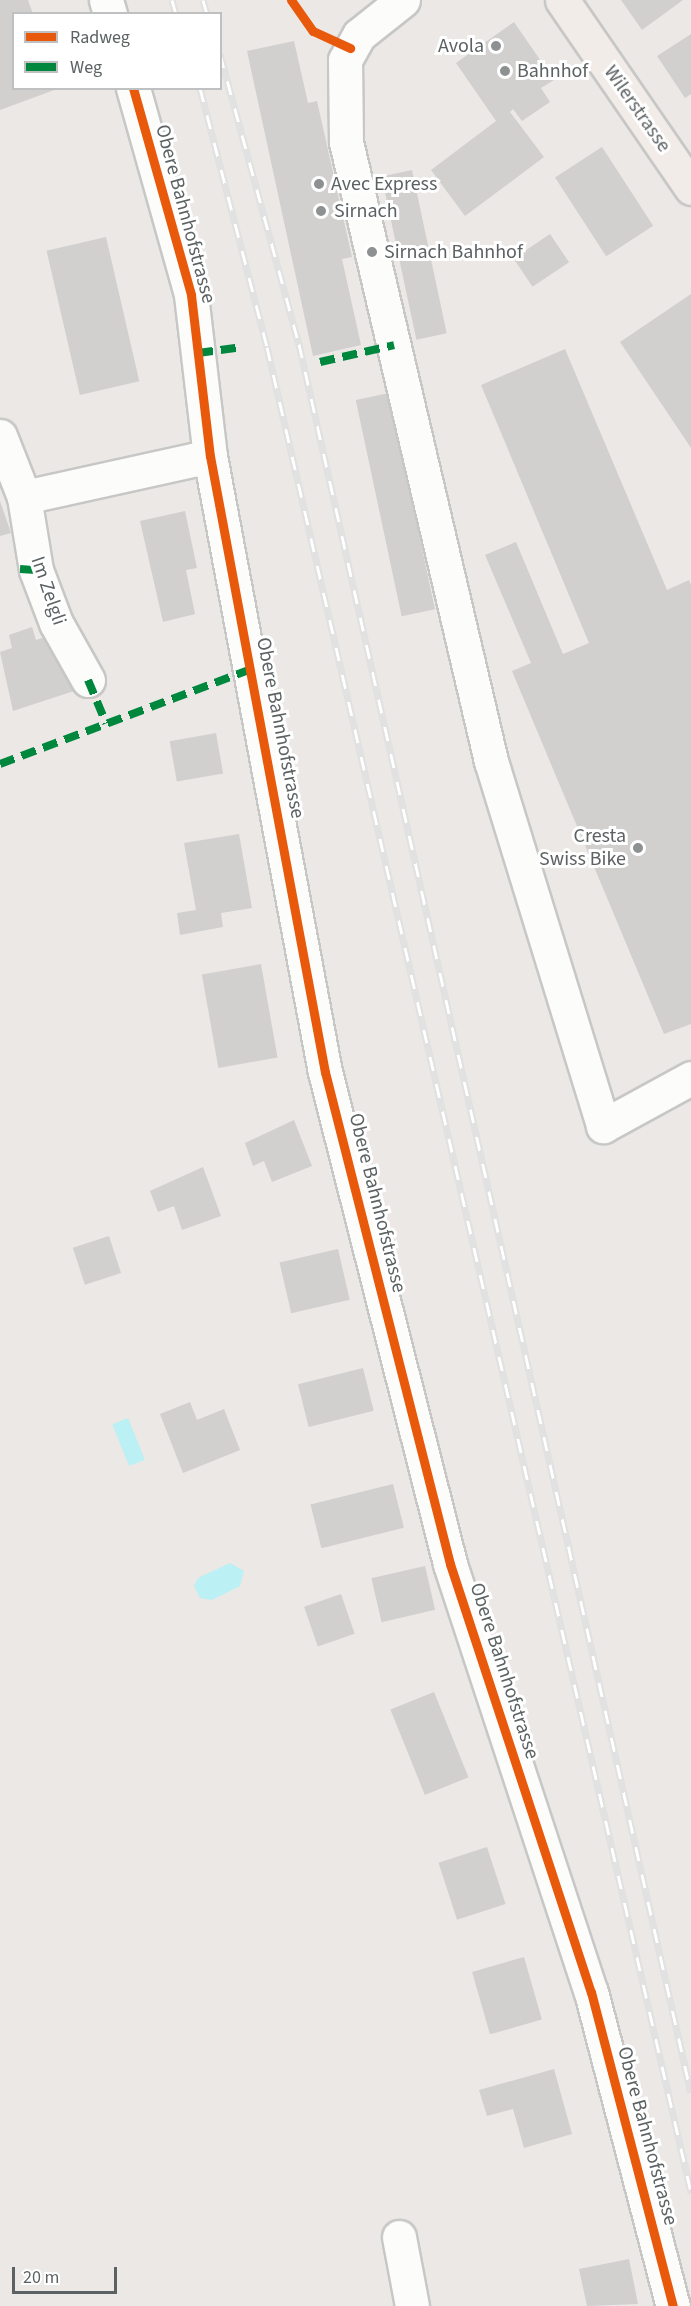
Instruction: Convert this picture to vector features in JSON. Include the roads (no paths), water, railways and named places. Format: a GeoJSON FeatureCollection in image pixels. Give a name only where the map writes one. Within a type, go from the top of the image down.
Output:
{"type":"FeatureCollection","features":[{"type":"Feature","properties":{"kind":"main road","name":"Wilerstrasse"},"geometry":{"type":"LineString","coordinates":[[562,0],[691,188]]}},
{"type":"Feature","properties":{"kind":"street"},"geometry":{"type":"LineString","coordinates":[[403,0],[359,35],[345,60],[346,142],[491,761],[603,1126],[691,1078]]}},
{"type":"Feature","properties":{"kind":"street","name":"Obere Bahnhofstrasse"},"geometry":{"type":"LineString","coordinates":[[134,90],[191,295],[210,456],[325,1072],[450,1564],[591,1992],[673,2306]]}},
{"type":"Feature","properties":{"kind":"street","name":"Im Zelgli"},"geometry":{"type":"LineString","coordinates":[[0,436],[24,497],[36,570],[56,622],[88,680]]}},
{"type":"Feature","properties":{"kind":"street"},"geometry":{"type":"LineString","coordinates":[[24,497],[210,456]]}},
{"type":"Feature","properties":{"kind":"street"},"geometry":{"type":"LineString","coordinates":[[399,2237],[412,2306]]}},
{"type":"Feature","properties":{"kind":"water"},"geometry":{"type":"Polygon","coordinates":[[[128,1418],[145,1460],[129,1466],[112,1424],[128,1418]]]}},
{"type":"Feature","properties":{"kind":"water"},"geometry":{"type":"Polygon","coordinates":[[[230,1563],[244,1571],[240,1586],[212,1600],[200,1598],[194,1586],[198,1578],[230,1563]]]}},
{"type":"Feature","properties":{"kind":"railway"},"geometry":{"type":"LineString","coordinates":[[172,0],[175,12]]}},
{"type":"Feature","properties":{"kind":"railway"},"geometry":{"type":"LineString","coordinates":[[203,0],[206,12]]}},
{"type":"Feature","properties":{"kind":"railway"},"geometry":{"type":"LineString","coordinates":[[222,61],[299,344],[691,2093]]}},
{"type":"Feature","properties":{"kind":"railway"},"geometry":{"type":"LineString","coordinates":[[201,90],[267,347],[691,2193]]}},
{"type":"Feature","properties":{"kind":"place","name":"Avola"},"geometry":{"type":"Point","coordinates":[496,46]}},
{"type":"Feature","properties":{"kind":"place","name":"Bahnhof"},"geometry":{"type":"Point","coordinates":[505,71]}},
{"type":"Feature","properties":{"kind":"place","name":"Avec Express"},"geometry":{"type":"Point","coordinates":[319,184]}},
{"type":"Feature","properties":{"kind":"place","name":"Sirnach"},"geometry":{"type":"Point","coordinates":[321,211]}},
{"type":"Feature","properties":{"kind":"place","name":"Sirnach Bahnhof"},"geometry":{"type":"Point","coordinates":[372,252]}},
{"type":"Feature","properties":{"kind":"place","name":"Cresta Swiss Bike"},"geometry":{"type":"Point","coordinates":[638,848]}}]}
